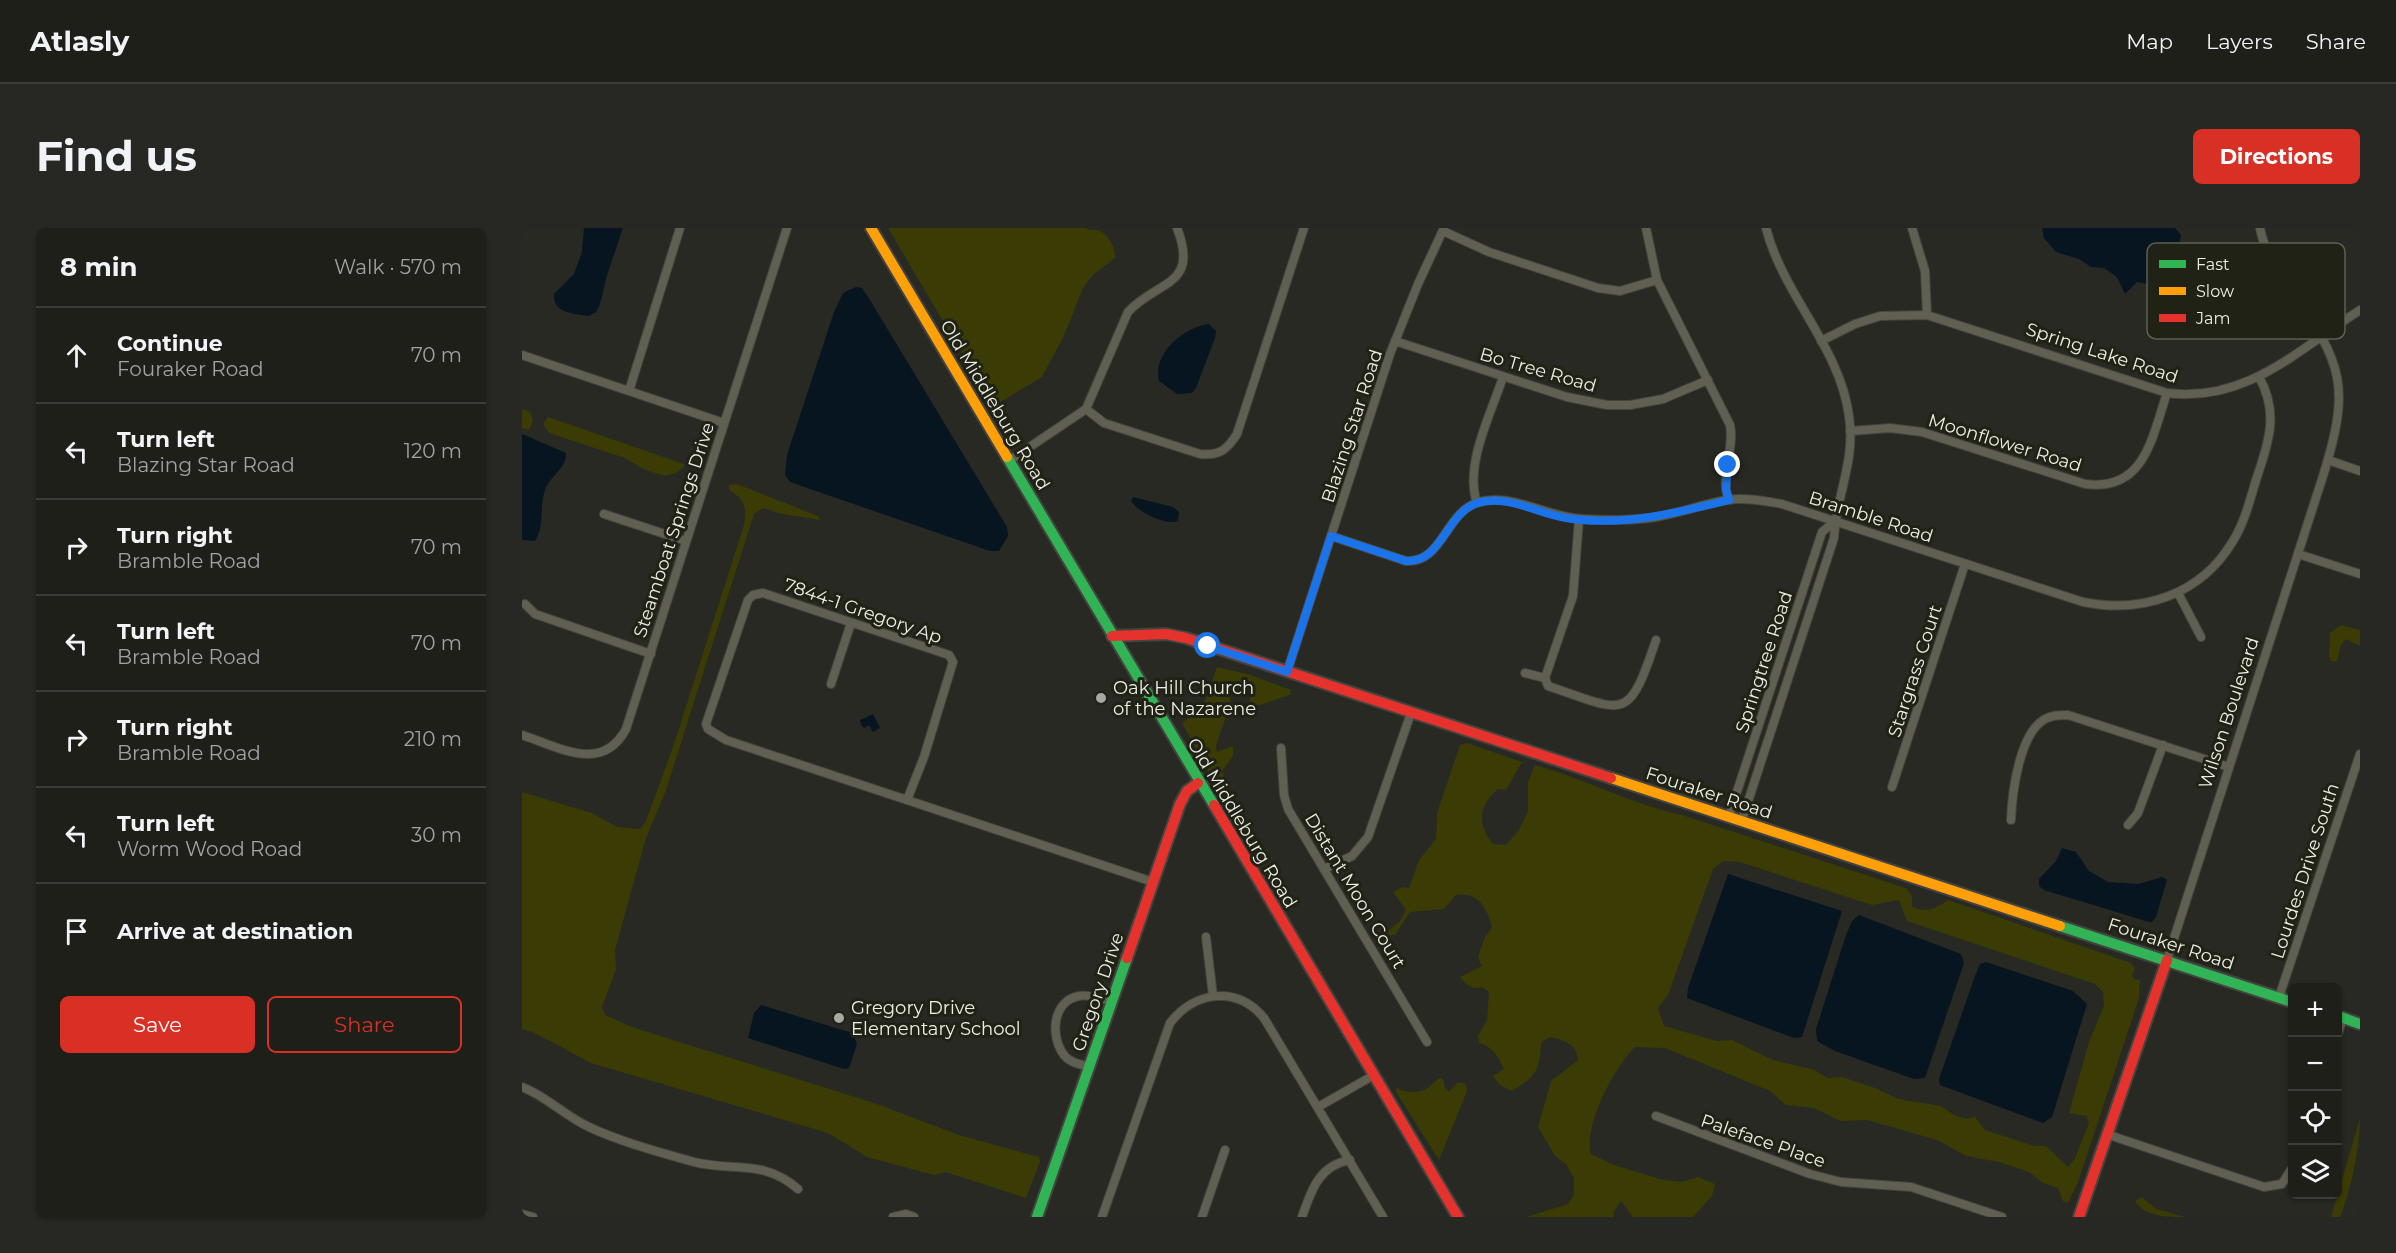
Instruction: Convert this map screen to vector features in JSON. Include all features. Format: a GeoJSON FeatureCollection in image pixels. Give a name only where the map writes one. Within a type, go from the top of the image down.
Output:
{"type":"FeatureCollection","features":[{"type":"Feature","properties":{"kind":"main road","name":"Old Middleburg Road"},"geometry":{"type":"LineString","coordinates":[[871,228],[1198,783],[1458,1217]]}},
{"type":"Feature","properties":{"kind":"main road","name":"Fouraker Road"},"geometry":{"type":"LineString","coordinates":[[1112,636],[1141,634],[1176,636],[2288,1000]]}},
{"type":"Feature","properties":{"kind":"main road","name":"Gregory Drive"},"geometry":{"type":"LineString","coordinates":[[1037,1217],[1180,804],[1187,791],[1198,783]]}},
{"type":"Feature","properties":{"kind":"main road","name":"Wilson Boulevard"},"geometry":{"type":"LineString","coordinates":[[2079,1217],[2109,1135],[2167,960]]}},
{"type":"Feature","properties":{"kind":"main road"},"geometry":{"type":"LineString","coordinates":[[2342,1018],[2360,1024]]}},
{"type":"Feature","properties":{"kind":"street"},"geometry":{"type":"LineString","coordinates":[[629,391],[680,228]]}},
{"type":"Feature","properties":{"kind":"street","name":"Steamboat Springs Drive"},"geometry":{"type":"LineString","coordinates":[[522,735],[582,755],[603,753],[612,747],[626,729],[787,228]]}},
{"type":"Feature","properties":{"kind":"street"},"geometry":{"type":"LineString","coordinates":[[1009,461],[1086,409],[1128,312],[1139,300],[1170,284],[1181,271],[1184,251],[1177,228]]}},
{"type":"Feature","properties":{"kind":"street"},"geometry":{"type":"LineString","coordinates":[[1086,409],[1104,423],[1200,454],[1212,456],[1222,453],[1237,434],[1304,228]]}},
{"type":"Feature","properties":{"kind":"street"},"geometry":{"type":"LineString","coordinates":[[1646,228],[1657,280],[1725,410],[1732,432],[1732,448],[1726,477],[1729,500]]}},
{"type":"Feature","properties":{"kind":"street","name":"Springtree Road"},"geometry":{"type":"LineString","coordinates":[[1742,820],[1834,538],[1835,521],[1849,467],[1850,431],[1844,393],[1821,341],[1779,267],[1766,228]]}},
{"type":"Feature","properties":{"kind":"street"},"geometry":{"type":"LineString","coordinates":[[1912,228],[1925,271],[1928,315]]}},
{"type":"Feature","properties":{"kind":"street","name":"Wilson Boulevard"},"geometry":{"type":"LineString","coordinates":[[2260,228],[2264,243]]}},
{"type":"Feature","properties":{"kind":"street"},"geometry":{"type":"LineString","coordinates":[[1443,230],[1489,252],[1598,288],[1620,291],[1657,280]]}},
{"type":"Feature","properties":{"kind":"street","name":"Blazing Star Road"},"geometry":{"type":"LineString","coordinates":[[1287,672],[1395,341],[1443,230]]}},
{"type":"Feature","properties":{"kind":"street","name":"Spring Lake Road"},"geometry":{"type":"LineString","coordinates":[[2345,320],[2360,310]]}},
{"type":"Feature","properties":{"kind":"street","name":"Spring Lake Road"},"geometry":{"type":"LineString","coordinates":[[1821,341],[1855,324],[1881,316],[1928,315],[2167,393],[2194,394],[2233,389],[2259,377],[2316,339]]}},
{"type":"Feature","properties":{"kind":"street","name":"Wilson Boulevard"},"geometry":{"type":"LineString","coordinates":[[2167,960],[2328,460],[2339,418],[2339,391],[2335,365],[2324,339]]}},
{"type":"Feature","properties":{"kind":"street","name":"Bo Tree Road"},"geometry":{"type":"LineString","coordinates":[[1395,341],[1567,398],[1607,405],[1630,405],[1663,399],[1708,380]]}},
{"type":"Feature","properties":{"kind":"street"},"geometry":{"type":"LineString","coordinates":[[522,355],[724,423]]}},
{"type":"Feature","properties":{"kind":"street"},"geometry":{"type":"LineString","coordinates":[[1331,536],[1406,561],[1414,562],[1429,555],[1458,515],[1477,503],[1473,492],[1474,466],[1503,377]]}},
{"type":"Feature","properties":{"kind":"street","name":"Bramble Road"},"geometry":{"type":"LineString","coordinates":[[1477,503],[1507,501],[1548,514],[1579,519],[1623,520],[1655,517],[1729,500],[1782,504],[2098,605],[2143,604],[2178,593],[2208,572],[2222,556],[2244,519],[2270,435],[2269,396],[2259,377]]}},
{"type":"Feature","properties":{"kind":"street","name":"Moonflower Road"},"geometry":{"type":"LineString","coordinates":[[1850,431],[1890,428],[1922,432],[2085,484],[2099,485],[2122,478],[2140,465],[2148,450],[2167,393]]}},
{"type":"Feature","properties":{"kind":"street"},"geometry":{"type":"LineString","coordinates":[[2328,460],[2360,471]]}},
{"type":"Feature","properties":{"kind":"street"},"geometry":{"type":"LineString","coordinates":[[603,514],[686,541]]}},
{"type":"Feature","properties":{"kind":"street"},"geometry":{"type":"LineString","coordinates":[[1579,519],[1573,596],[1545,678],[1548,686],[1605,705],[1622,705],[1634,696],[1642,682],[1656,640]]}},
{"type":"Feature","properties":{"kind":"street","name":"Springtree Road"},"geometry":{"type":"LineString","coordinates":[[1729,816],[1822,532],[1835,521]]}},
{"type":"Feature","properties":{"kind":"street"},"geometry":{"type":"LineString","coordinates":[[2298,554],[2360,574]]}},
{"type":"Feature","properties":{"kind":"street","name":"Stargrass Court"},"geometry":{"type":"LineString","coordinates":[[1892,787],[1965,564]]}},
{"type":"Feature","properties":{"kind":"street","name":"7844-1 Gregory Ap"},"geometry":{"type":"LineString","coordinates":[[907,800],[924,757],[953,662],[949,656],[763,593],[753,595],[748,600],[706,724],[714,735],[726,740],[1153,882]]}},
{"type":"Feature","properties":{"kind":"street"},"geometry":{"type":"LineString","coordinates":[[2178,593],[2201,637]]}},
{"type":"Feature","properties":{"kind":"street"},"geometry":{"type":"LineString","coordinates":[[525,604],[535,614],[651,654]]}},
{"type":"Feature","properties":{"kind":"street"},"geometry":{"type":"LineString","coordinates":[[831,684],[851,623]]}},
{"type":"Feature","properties":{"kind":"street"},"geometry":{"type":"LineString","coordinates":[[1526,673],[1545,678]]}},
{"type":"Feature","properties":{"kind":"street"},"geometry":{"type":"LineString","coordinates":[[1324,869],[1352,856],[1368,837],[1411,713]]}},
{"type":"Feature","properties":{"kind":"street"},"geometry":{"type":"LineString","coordinates":[[2011,820],[2012,796],[2019,766],[2033,730],[2044,719],[2068,715],[2229,767]]}},
{"type":"Feature","properties":{"kind":"street"},"geometry":{"type":"LineString","coordinates":[[2128,825],[2138,813],[2163,745]]}},
{"type":"Feature","properties":{"kind":"street","name":"Distant Moon Court"},"geometry":{"type":"LineString","coordinates":[[1281,748],[1286,803],[1426,1042]]}},
{"type":"Feature","properties":{"kind":"street","name":"Lourdes Drive South"},"geometry":{"type":"LineString","coordinates":[[2279,997],[2360,754]]}},
{"type":"Feature","properties":{"kind":"street"},"geometry":{"type":"LineString","coordinates":[[1206,937],[1213,996]]}},
{"type":"Feature","properties":{"kind":"street"},"geometry":{"type":"LineString","coordinates":[[1089,1067],[1071,1062],[1063,1054],[1054,1027],[1060,1009],[1066,1002],[1080,995],[1112,1001]]}},
{"type":"Feature","properties":{"kind":"street"},"geometry":{"type":"LineString","coordinates":[[1102,1217],[1167,1029],[1180,1011],[1189,1004],[1213,996],[1238,999],[1259,1012],[1383,1217]]}},
{"type":"Feature","properties":{"kind":"street"},"geometry":{"type":"LineString","coordinates":[[1318,1107],[1374,1076]]}},
{"type":"Feature","properties":{"kind":"street"},"geometry":{"type":"LineString","coordinates":[[522,1087],[590,1128],[716,1167],[759,1169],[782,1175],[798,1189]]}},
{"type":"Feature","properties":{"kind":"street","name":"Paleface Place"},"geometry":{"type":"LineString","coordinates":[[1656,1116],[1810,1174],[1840,1182],[1911,1187],[2002,1217]]}},
{"type":"Feature","properties":{"kind":"street"},"geometry":{"type":"LineString","coordinates":[[2109,1135],[2264,1187],[2282,1184],[2288,1174]]}},
{"type":"Feature","properties":{"kind":"street"},"geometry":{"type":"LineString","coordinates":[[1202,1217],[1226,1150]]}},
{"type":"Feature","properties":{"kind":"street"},"geometry":{"type":"LineString","coordinates":[[1302,1217],[1318,1178],[1330,1167],[1350,1160]]}},
{"type":"Feature","properties":{"kind":"street"},"geometry":{"type":"LineString","coordinates":[[522,1214],[533,1217]]}},
{"type":"Feature","properties":{"kind":"street"},"geometry":{"type":"LineString","coordinates":[[892,1217],[906,1214],[914,1217]]}},
{"type":"Feature","properties":{"kind":"shaded area"},"geometry":{"type":"Polygon","coordinates":[[[888,228],[1085,228],[1100,231],[1107,236],[1113,246],[1115,258],[1093,275],[1083,288],[1064,336],[1042,377],[997,404],[989,399],[888,228]]]}},
{"type":"Feature","properties":{"kind":"shaded area"},"geometry":{"type":"Polygon","coordinates":[[[522,409],[530,412],[533,421],[529,430],[522,428],[522,409]]]}},
{"type":"Feature","properties":{"kind":"shaded area"},"geometry":{"type":"Polygon","coordinates":[[[548,417],[684,464],[684,467],[676,473],[665,476],[643,469],[625,458],[549,433],[543,424],[548,417]]]}},
{"type":"Feature","properties":{"kind":"shaded area"},"geometry":{"type":"Polygon","coordinates":[[[737,484],[818,516],[820,520],[782,514],[763,508],[754,514],[665,793],[646,838],[615,950],[616,970],[602,1007],[605,1015],[632,1027],[877,1104],[959,1135],[1039,1157],[1040,1162],[1026,1198],[946,1172],[934,1175],[867,1157],[828,1133],[591,1063],[533,1032],[522,1029],[522,792],[592,813],[617,827],[640,829],[646,821],[674,744],[744,525],[744,504],[729,490],[729,485],[737,484]]]}},
{"type":"Feature","properties":{"kind":"shaded area"},"geometry":{"type":"Polygon","coordinates":[[[2341,625],[2360,630],[2360,646],[2346,639],[2341,645],[2337,662],[2331,661],[2329,656],[2330,633],[2341,625]]]}},
{"type":"Feature","properties":{"kind":"shaded area"},"geometry":{"type":"Polygon","coordinates":[[[1217,667],[1251,675],[1291,690],[1290,695],[1256,706],[1250,701],[1250,693],[1244,689],[1232,689],[1229,695],[1231,703],[1216,745],[1217,752],[1233,746],[1233,756],[1222,771],[1227,786],[1224,789],[1215,784],[1182,723],[1197,712],[1206,699],[1217,667]]]}},
{"type":"Feature","properties":{"kind":"shaded area"},"geometry":{"type":"Polygon","coordinates":[[[1467,743],[1522,762],[1506,790],[1498,789],[1491,795],[1483,809],[1484,830],[1493,844],[1506,845],[1519,830],[1528,811],[1528,782],[1535,765],[1645,805],[1906,888],[1912,896],[1912,907],[1917,909],[1931,909],[1948,900],[2131,963],[2135,969],[2132,976],[2135,980],[2140,979],[2139,998],[2078,1182],[2068,1203],[2063,1201],[2058,1188],[2043,1183],[2029,1172],[1999,1162],[1966,1156],[1937,1140],[1867,1120],[1840,1121],[1814,1108],[1786,1105],[1770,1091],[1665,1048],[1635,1047],[1602,1097],[1592,1128],[1591,1154],[1611,1164],[1663,1180],[1681,1182],[1698,1177],[1715,1184],[1712,1196],[1693,1217],[1633,1217],[1621,1201],[1613,1213],[1614,1217],[1526,1217],[1568,1204],[1574,1195],[1574,1178],[1566,1164],[1555,1156],[1538,1127],[1551,1081],[1578,1060],[1575,1050],[1565,1041],[1550,1037],[1541,1043],[1535,1072],[1527,1081],[1512,1091],[1500,1085],[1493,1076],[1504,1069],[1491,1049],[1479,1043],[1478,1036],[1487,1020],[1489,992],[1482,987],[1469,986],[1460,977],[1482,966],[1478,957],[1484,939],[1492,927],[1484,907],[1476,898],[1464,894],[1456,895],[1444,909],[1410,912],[1395,935],[1387,935],[1387,932],[1400,921],[1406,910],[1393,892],[1402,887],[1409,888],[1419,860],[1436,839],[1437,813],[1460,745],[1467,743]],[[1723,861],[1713,869],[1668,995],[1658,1008],[1664,1026],[1717,1041],[1732,1040],[1773,1060],[1815,1070],[1827,1078],[1842,1077],[1875,1088],[1898,1099],[1941,1106],[1954,1115],[1966,1119],[1975,1117],[1985,1130],[2034,1146],[2046,1146],[2068,1167],[2075,1158],[2089,1123],[2086,1116],[2069,1113],[2089,1042],[2104,1005],[2103,992],[2095,984],[1907,921],[1899,900],[1872,905],[1740,862],[1723,861]]]}},
{"type":"Feature","properties":{"kind":"shaded area"},"geometry":{"type":"Polygon","coordinates":[[[1439,1078],[1444,1080],[1444,1086],[1449,1092],[1458,1082],[1466,1084],[1467,1091],[1439,1160],[1396,1092],[1397,1088],[1409,1092],[1420,1091],[1439,1078]]]}},
{"type":"Feature","properties":{"kind":"shaded area"},"geometry":{"type":"Polygon","coordinates":[[[2360,1118],[2357,1155],[2348,1194],[2340,1217],[2331,1217],[2336,1199],[2342,1199],[2342,1179],[2360,1118]]]}},
{"type":"Feature","properties":{"kind":"shaded area"},"geometry":{"type":"Polygon","coordinates":[[[2142,1197],[2156,1209],[2185,1217],[2151,1213],[2135,1201],[2142,1197]]]}},
{"type":"Feature","properties":{"kind":"water"},"geometry":{"type":"Polygon","coordinates":[[[584,228],[623,228],[600,304],[596,312],[589,316],[561,309],[554,300],[554,294],[574,274],[582,252],[584,228]]]}},
{"type":"Feature","properties":{"kind":"water"},"geometry":{"type":"Polygon","coordinates":[[[2042,228],[2175,228],[2181,235],[2180,243],[2147,243],[2147,284],[2137,282],[2125,294],[2117,277],[2104,268],[2091,267],[2079,259],[2056,252],[2044,238],[2042,228]]]}},
{"type":"Feature","properties":{"kind":"water"},"geometry":{"type":"Polygon","coordinates":[[[856,287],[862,288],[870,300],[1007,527],[1008,536],[999,551],[990,551],[790,482],[785,475],[787,455],[834,312],[843,293],[856,287]]]}},
{"type":"Feature","properties":{"kind":"water"},"geometry":{"type":"Polygon","coordinates":[[[1209,324],[1216,331],[1215,338],[1196,388],[1192,393],[1177,394],[1159,381],[1160,361],[1165,351],[1180,336],[1199,326],[1209,324]]]}},
{"type":"Feature","properties":{"kind":"water"},"geometry":{"type":"Polygon","coordinates":[[[522,434],[566,453],[564,463],[545,490],[540,529],[535,541],[522,540],[522,434]]]}},
{"type":"Feature","properties":{"kind":"water"},"geometry":{"type":"Polygon","coordinates":[[[1133,497],[1173,507],[1179,512],[1178,521],[1167,522],[1146,513],[1131,501],[1133,497]]]}},
{"type":"Feature","properties":{"kind":"water"},"geometry":{"type":"Polygon","coordinates":[[[873,714],[880,728],[873,732],[869,725],[864,728],[860,720],[873,714]]]}},
{"type":"Feature","properties":{"kind":"water"},"geometry":{"type":"Polygon","coordinates":[[[2062,848],[2076,852],[2089,871],[2108,882],[2139,884],[2162,877],[2167,880],[2156,917],[2152,922],[2146,921],[2044,890],[2039,886],[2039,879],[2056,861],[2062,848]]]}},
{"type":"Feature","properties":{"kind":"water"},"geometry":{"type":"Polygon","coordinates":[[[1728,874],[1842,911],[1802,1037],[1794,1038],[1687,998],[1688,988],[1728,874]]]}},
{"type":"Feature","properties":{"kind":"water"},"geometry":{"type":"Polygon","coordinates":[[[1859,915],[1961,954],[1964,963],[1925,1078],[1914,1079],[1835,1051],[1817,1041],[1816,1029],[1846,935],[1852,921],[1859,915]]]}},
{"type":"Feature","properties":{"kind":"water"},"geometry":{"type":"Polygon","coordinates":[[[1986,962],[2073,991],[2087,1004],[2052,1117],[2043,1123],[1940,1085],[1939,1079],[1975,976],[1980,964],[1986,962]]]}},
{"type":"Feature","properties":{"kind":"water"},"geometry":{"type":"Polygon","coordinates":[[[761,1005],[852,1033],[857,1044],[849,1068],[844,1069],[748,1038],[754,1013],[761,1005]]]}},
{"type":"Feature","properties":{"kind":"traffic: fast"},"geometry":{"type":"LineString","coordinates":[[1007,457],[1214,805]]}},
{"type":"Feature","properties":{"kind":"traffic: fast"},"geometry":{"type":"LineString","coordinates":[[2060,926],[2288,1001]]}},
{"type":"Feature","properties":{"kind":"traffic: fast"},"geometry":{"type":"LineString","coordinates":[[1037,1217],[1127,958]]}},
{"type":"Feature","properties":{"kind":"traffic: fast"},"geometry":{"type":"LineString","coordinates":[[2342,1017],[2360,1024]]}},
{"type":"Feature","properties":{"kind":"traffic: slow"},"geometry":{"type":"LineString","coordinates":[[871,228],[1007,457]]}},
{"type":"Feature","properties":{"kind":"traffic: slow"},"geometry":{"type":"LineString","coordinates":[[1611,778],[2060,926]]}},
{"type":"Feature","properties":{"kind":"traffic: jam"},"geometry":{"type":"LineString","coordinates":[[1112,636],[1166,634],[1186,638],[1611,778]]}},
{"type":"Feature","properties":{"kind":"traffic: jam"},"geometry":{"type":"LineString","coordinates":[[1127,958],[1180,804],[1187,791],[1198,783]]}},
{"type":"Feature","properties":{"kind":"traffic: jam"},"geometry":{"type":"LineString","coordinates":[[1214,805],[1458,1217]]}},
{"type":"Feature","properties":{"kind":"traffic: jam"},"geometry":{"type":"LineString","coordinates":[[2079,1217],[2167,960]]}},
{"type":"Feature","properties":{"kind":"place","name":"Oak Hill Church of the Nazarene"},"geometry":{"type":"Point","coordinates":[1101,698]}},
{"type":"Feature","properties":{"kind":"place","name":"Gregory Drive Elementary School"},"geometry":{"type":"Point","coordinates":[839,1018]}},
{"type":"Feature","properties":{"kind":"route"},"geometry":{"type":"LineString","coordinates":[[1208,646],[1287,672],[1331,536],[1414,562],[1429,555],[1458,515],[1477,503],[1514,502],[1566,518],[1623,520],[1655,517],[1729,500],[1726,489],[1728,465]]}}]}
